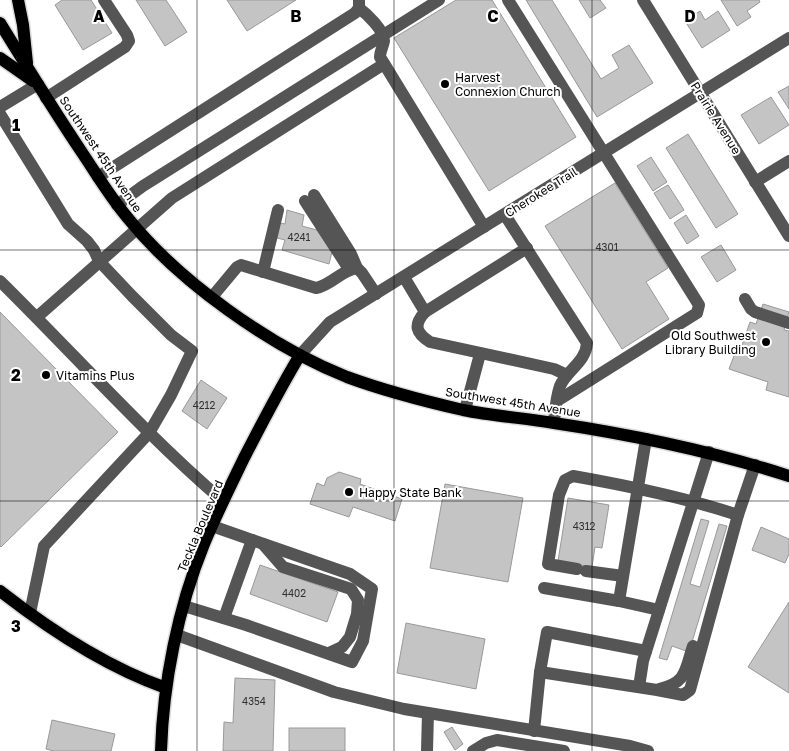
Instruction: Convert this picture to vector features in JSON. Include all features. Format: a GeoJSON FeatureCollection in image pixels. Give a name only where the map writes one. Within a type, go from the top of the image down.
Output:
{"type":"FeatureCollection","features":[{"type":"Feature","properties":{"kind":"main road"},"geometry":{"type":"LineString","coordinates":[[18,0],[28,68]]}},
{"type":"Feature","properties":{"kind":"main road","name":"Southwest 45th Avenue"},"geometry":{"type":"LineString","coordinates":[[0,24],[98,177],[136,228],[180,273],[236,315],[300,355],[347,377],[406,396],[466,410],[554,422],[709,452],[789,476]]}},
{"type":"Feature","properties":{"kind":"main road"},"geometry":{"type":"LineString","coordinates":[[0,58],[38,84]]}},
{"type":"Feature","properties":{"kind":"main road","name":"Teckla Boulevard"},"geometry":{"type":"LineString","coordinates":[[161,751],[166,688],[192,577],[223,501],[284,381],[300,355]]}},
{"type":"Feature","properties":{"kind":"main road"},"geometry":{"type":"LineString","coordinates":[[0,591],[67,638],[142,679],[166,688]]}},
{"type":"Feature","properties":{"kind":"street"},"geometry":{"type":"LineString","coordinates":[[46,98],[125,46],[129,41],[104,0]]}},
{"type":"Feature","properties":{"kind":"street"},"geometry":{"type":"LineString","coordinates":[[117,205],[143,186],[439,0]]}},
{"type":"Feature","properties":{"kind":"street"},"geometry":{"type":"LineString","coordinates":[[508,0],[699,306],[697,312],[557,401]]}},
{"type":"Feature","properties":{"kind":"street","name":"Prairie Avenue"},"geometry":{"type":"LineString","coordinates":[[643,0],[789,236]]}},
{"type":"Feature","properties":{"kind":"street"},"geometry":{"type":"LineString","coordinates":[[98,177],[346,19],[359,4],[370,16],[382,36],[384,42],[380,57],[484,227]]}},
{"type":"Feature","properties":{"kind":"street","name":"Cherokee Trail"},"geometry":{"type":"LineString","coordinates":[[300,355],[330,322],[789,38]]}},
{"type":"Feature","properties":{"kind":"street"},"geometry":{"type":"LineString","coordinates":[[37,317],[172,198],[384,64]]}},
{"type":"Feature","properties":{"kind":"street"},"geometry":{"type":"LineString","coordinates":[[0,107],[38,84]]}},
{"type":"Feature","properties":{"kind":"street"},"geometry":{"type":"LineString","coordinates":[[0,114],[68,224],[94,250],[100,261],[171,335],[192,351],[171,395],[149,433],[44,546],[30,613]]}},
{"type":"Feature","properties":{"kind":"street"},"geometry":{"type":"LineString","coordinates":[[755,182],[789,161]]}},
{"type":"Feature","properties":{"kind":"street"},"geometry":{"type":"LineString","coordinates":[[310,198],[351,254],[353,269]]}},
{"type":"Feature","properties":{"kind":"street"},"geometry":{"type":"LineString","coordinates":[[263,272],[278,210]]}},
{"type":"Feature","properties":{"kind":"street"},"geometry":{"type":"LineString","coordinates":[[505,215],[587,343],[587,350],[566,375],[560,387],[554,422]]}},
{"type":"Feature","properties":{"kind":"street"},"geometry":{"type":"LineString","coordinates":[[526,248],[425,312],[419,319],[417,328],[421,336],[430,342],[554,369],[566,375]]}},
{"type":"Feature","properties":{"kind":"street"},"geometry":{"type":"LineString","coordinates":[[212,296],[236,267],[241,265],[316,288],[324,286],[353,269]]}},
{"type":"Feature","properties":{"kind":"street"},"geometry":{"type":"LineString","coordinates":[[353,269],[362,273],[376,294]]}},
{"type":"Feature","properties":{"kind":"street"},"geometry":{"type":"LineString","coordinates":[[404,276],[425,312]]}},
{"type":"Feature","properties":{"kind":"street"},"geometry":{"type":"LineString","coordinates":[[0,281],[149,433],[223,501]]}},
{"type":"Feature","properties":{"kind":"street"},"geometry":{"type":"LineString","coordinates":[[745,298],[755,312],[789,323]]}},
{"type":"Feature","properties":{"kind":"street"},"geometry":{"type":"LineString","coordinates":[[466,410],[480,354]]}},
{"type":"Feature","properties":{"kind":"street"},"geometry":{"type":"LineString","coordinates":[[619,600],[646,439]]}},
{"type":"Feature","properties":{"kind":"street"},"geometry":{"type":"LineString","coordinates":[[639,687],[646,651],[709,452]]}},
{"type":"Feature","properties":{"kind":"street"},"geometry":{"type":"LineString","coordinates":[[540,672],[682,695],[690,690],[738,515],[755,465]]}},
{"type":"Feature","properties":{"kind":"street"},"geometry":{"type":"LineString","coordinates":[[623,576],[548,564],[559,495],[565,480],[574,476],[637,487],[695,501],[738,515]]}},
{"type":"Feature","properties":{"kind":"street"},"geometry":{"type":"LineString","coordinates":[[184,606],[352,662],[363,641],[372,588],[350,574],[212,526]]}},
{"type":"Feature","properties":{"kind":"street"},"geometry":{"type":"LineString","coordinates":[[224,618],[257,542]]}},
{"type":"Feature","properties":{"kind":"street"},"geometry":{"type":"LineString","coordinates":[[257,542],[283,567],[351,589],[358,600],[357,614],[350,637],[342,647],[329,654]]}},
{"type":"Feature","properties":{"kind":"street"},"geometry":{"type":"LineString","coordinates":[[544,588],[619,600],[659,610]]}},
{"type":"Feature","properties":{"kind":"street"},"geometry":{"type":"LineString","coordinates":[[534,731],[540,672],[547,632],[646,651]]}},
{"type":"Feature","properties":{"kind":"street"},"geometry":{"type":"LineString","coordinates":[[177,636],[334,692],[404,709],[630,746],[648,751]]}},
{"type":"Feature","properties":{"kind":"street"},"geometry":{"type":"LineString","coordinates":[[426,751],[428,713]]}},
{"type":"Feature","properties":{"kind":"street"},"geometry":{"type":"LineString","coordinates":[[473,751],[486,743],[497,740],[564,751]]}},
{"type":"Feature","properties":{"kind":"building"},"geometry":{"type":"Polygon","coordinates":[[[62,0],[91,0],[112,33],[83,50],[55,5],[62,0]]]}},
{"type":"Feature","properties":{"kind":"building"},"geometry":{"type":"Polygon","coordinates":[[[136,0],[166,0],[187,32],[165,46],[136,0]]]}},
{"type":"Feature","properties":{"kind":"building"},"geometry":{"type":"Polygon","coordinates":[[[227,0],[296,0],[247,31],[227,0]]]}},
{"type":"Feature","properties":{"kind":"building"},"geometry":{"type":"Polygon","coordinates":[[[456,0],[492,0],[576,137],[489,191],[394,38],[456,0]]]}},
{"type":"Feature","properties":{"kind":"building"},"geometry":{"type":"Polygon","coordinates":[[[526,0],[552,0],[601,79],[619,68],[612,55],[629,45],[653,83],[597,117],[526,0]]]}},
{"type":"Feature","properties":{"kind":"building"},"geometry":{"type":"Polygon","coordinates":[[[579,0],[600,0],[606,8],[590,18],[579,0]]]}},
{"type":"Feature","properties":{"kind":"building"},"geometry":{"type":"Polygon","coordinates":[[[721,0],[759,0],[760,2],[747,11],[751,17],[737,26],[721,0]]]}},
{"type":"Feature","properties":{"kind":"building"},"geometry":{"type":"Polygon","coordinates":[[[700,11],[705,20],[718,11],[730,30],[702,48],[685,21],[700,11]]]}},
{"type":"Feature","properties":{"kind":"building"},"geometry":{"type":"Polygon","coordinates":[[[789,86],[789,109],[778,92],[789,86]]]}},
{"type":"Feature","properties":{"kind":"building"},"geometry":{"type":"Polygon","coordinates":[[[771,97],[789,125],[759,144],[741,115],[771,97]]]}},
{"type":"Feature","properties":{"kind":"building"},"geometry":{"type":"Polygon","coordinates":[[[688,134],[738,214],[716,228],[666,148],[688,134]]]}},
{"type":"Feature","properties":{"kind":"building"},"geometry":{"type":"Polygon","coordinates":[[[651,157],[667,182],[653,191],[637,166],[651,157]]]}},
{"type":"Feature","properties":{"kind":"building"},"geometry":{"type":"Polygon","coordinates":[[[615,183],[668,268],[646,282],[669,319],[622,349],[545,226],[615,183]]]}},
{"type":"Feature","properties":{"kind":"building"},"geometry":{"type":"Polygon","coordinates":[[[668,185],[684,210],[670,219],[654,193],[668,185]]]}},
{"type":"Feature","properties":{"kind":"building"},"geometry":{"type":"Polygon","coordinates":[[[287,210],[304,215],[302,226],[317,230],[332,252],[329,264],[282,250],[285,240],[277,238],[280,223],[285,224],[287,210]]]}},
{"type":"Feature","properties":{"kind":"building"},"geometry":{"type":"Polygon","coordinates":[[[686,215],[699,236],[687,244],[674,223],[686,215]]]}},
{"type":"Feature","properties":{"kind":"building"},"geometry":{"type":"Polygon","coordinates":[[[721,245],[736,270],[717,282],[701,257],[721,245]]]}},
{"type":"Feature","properties":{"kind":"building","name":"Old Southwest Library Building"},"geometry":{"type":"Polygon","coordinates":[[[763,304],[789,312],[784,330],[789,331],[789,397],[766,390],[768,382],[729,369],[735,353],[739,354],[750,322],[756,324],[763,304]]]}},
{"type":"Feature","properties":{"kind":"building"},"geometry":{"type":"Polygon","coordinates":[[[0,312],[118,432],[1,547],[0,546],[0,312]]]}},
{"type":"Feature","properties":{"kind":"building"},"geometry":{"type":"Polygon","coordinates":[[[201,380],[227,398],[207,429],[182,411],[201,380]]]}},
{"type":"Feature","properties":{"kind":"building","name":"Happy State Bank"},"geometry":{"type":"Polygon","coordinates":[[[339,472],[361,479],[360,484],[402,499],[395,521],[353,507],[349,517],[310,504],[317,483],[324,486],[327,478],[339,472]]]}},
{"type":"Feature","properties":{"kind":"building"},"geometry":{"type":"Polygon","coordinates":[[[445,484],[523,498],[508,582],[430,568],[445,484]]]}},
{"type":"Feature","properties":{"kind":"building"},"geometry":{"type":"Polygon","coordinates":[[[568,498],[609,505],[602,548],[595,547],[592,567],[558,561],[568,498]]]}},
{"type":"Feature","properties":{"kind":"building"},"geometry":{"type":"Polygon","coordinates":[[[701,519],[709,521],[690,584],[700,587],[719,524],[727,526],[689,652],[672,646],[667,660],[659,658],[701,519]]]}},
{"type":"Feature","properties":{"kind":"building"},"geometry":{"type":"Polygon","coordinates":[[[761,527],[789,539],[789,554],[785,563],[752,550],[761,527]]]}},
{"type":"Feature","properties":{"kind":"building"},"geometry":{"type":"Polygon","coordinates":[[[260,565],[338,592],[327,622],[250,594],[260,565]]]}},
{"type":"Feature","properties":{"kind":"building"},"geometry":{"type":"Polygon","coordinates":[[[789,602],[789,693],[748,667],[789,602]]]}},
{"type":"Feature","properties":{"kind":"building"},"geometry":{"type":"Polygon","coordinates":[[[406,623],[485,639],[476,689],[397,673],[406,623]]]}},
{"type":"Feature","properties":{"kind":"building"},"geometry":{"type":"Polygon","coordinates":[[[235,678],[275,680],[273,751],[223,751],[224,722],[233,723],[235,678]]]}},
{"type":"Feature","properties":{"kind":"building"},"geometry":{"type":"Polygon","coordinates":[[[52,720],[115,734],[111,751],[54,751],[46,749],[52,720]]]}},
{"type":"Feature","properties":{"kind":"building"},"geometry":{"type":"Polygon","coordinates":[[[452,727],[463,744],[455,750],[444,732],[452,727]]]}},
{"type":"Feature","properties":{"kind":"building"},"geometry":{"type":"Polygon","coordinates":[[[289,728],[345,728],[345,751],[289,751],[289,728]]]}},
{"type":"Feature","properties":{"kind":"place","name":"Harvest Connexion Church"},"geometry":{"type":"Point","coordinates":[445,84]}},
{"type":"Feature","properties":{"kind":"place","name":"Old Southwest Library Building"},"geometry":{"type":"Point","coordinates":[766,342]}},
{"type":"Feature","properties":{"kind":"place","name":"Vitamins Plus"},"geometry":{"type":"Point","coordinates":[46,375]}},
{"type":"Feature","properties":{"kind":"place","name":"Happy State Bank"},"geometry":{"type":"Point","coordinates":[349,492]}}]}
